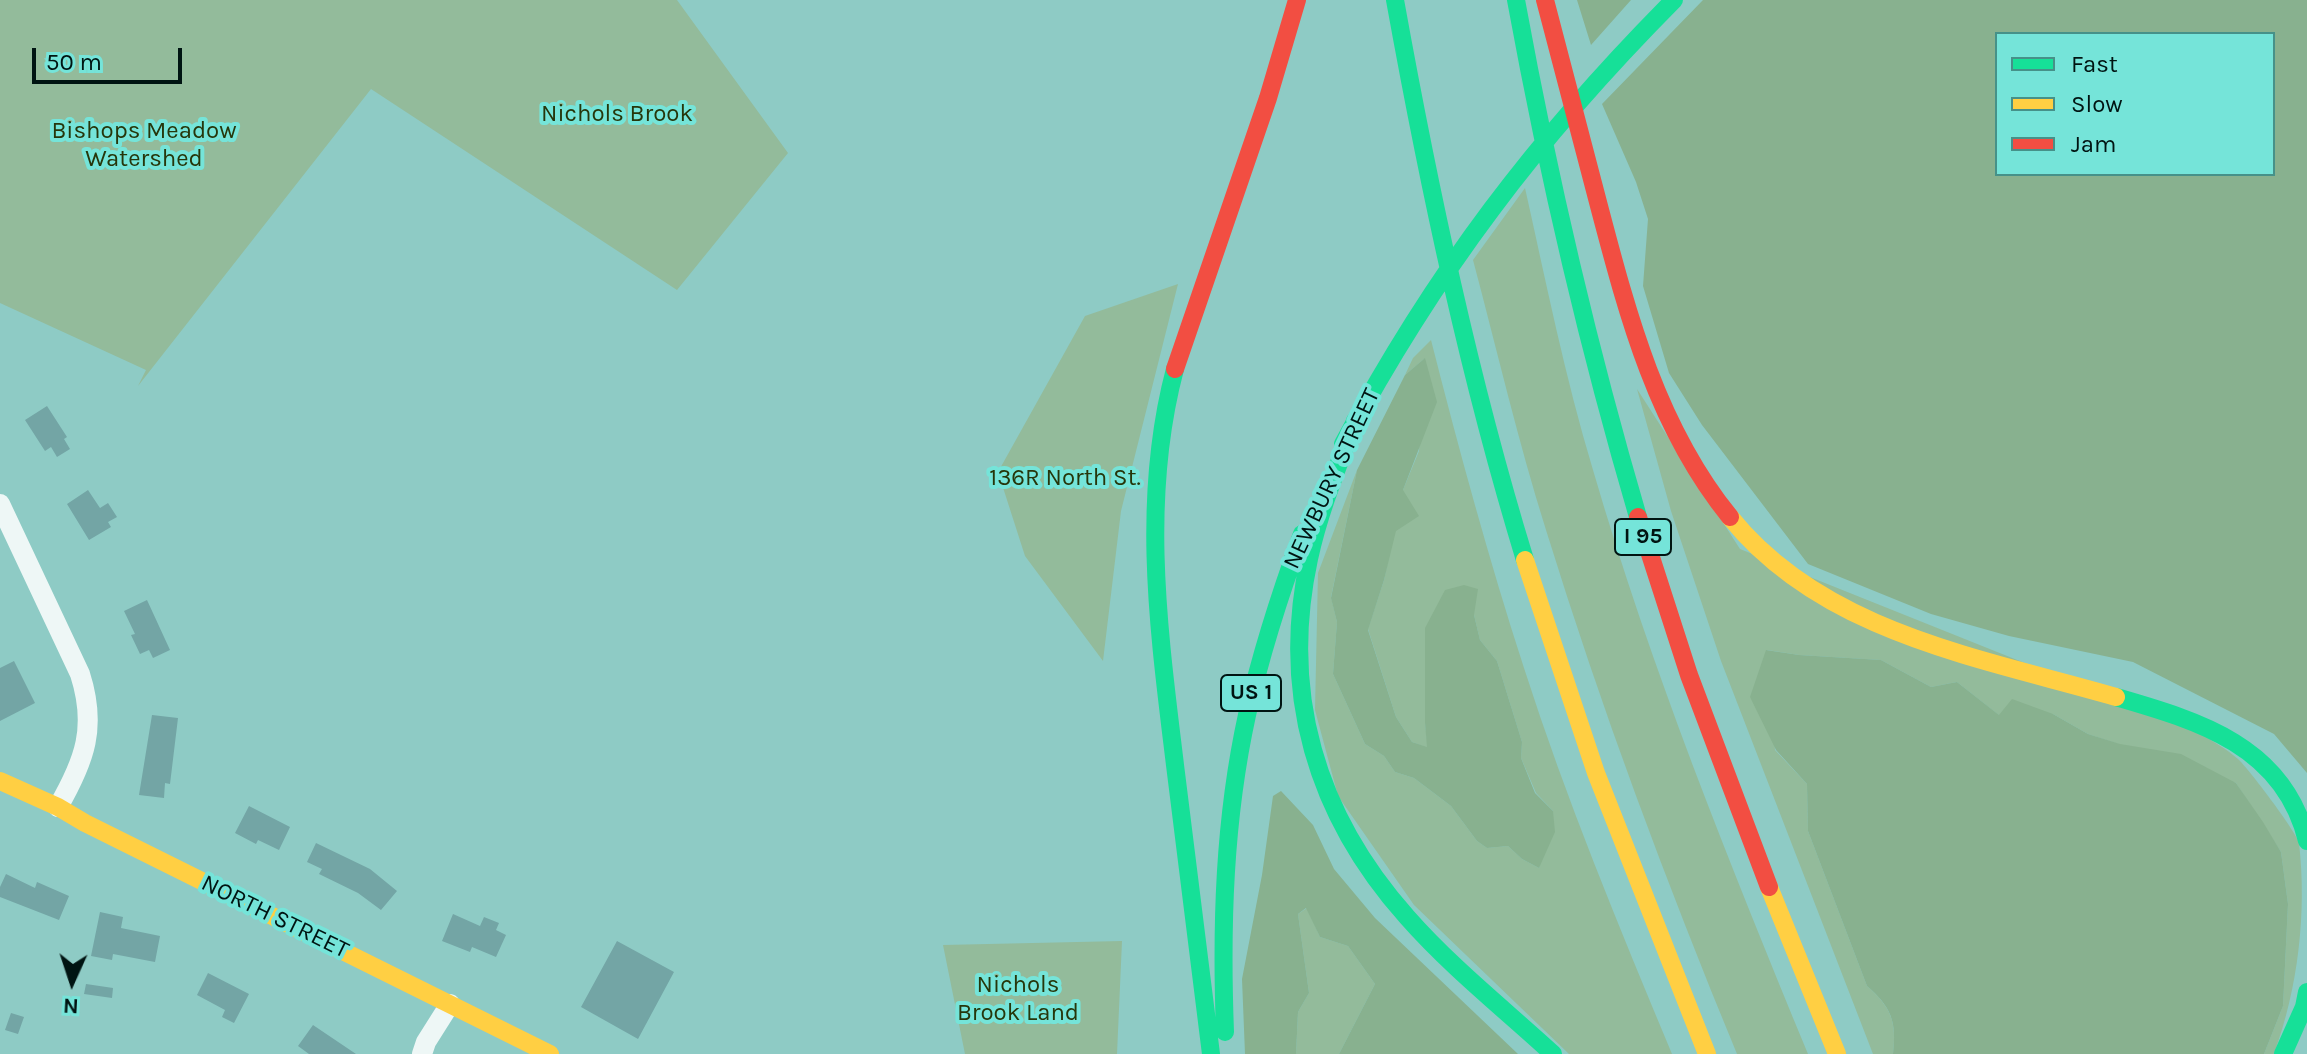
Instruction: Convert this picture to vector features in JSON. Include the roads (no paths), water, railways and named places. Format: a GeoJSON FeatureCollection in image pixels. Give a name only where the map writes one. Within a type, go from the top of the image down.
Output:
{"type":"FeatureCollection","features":[{"type":"Feature","properties":{"kind":"main road"},"geometry":{"type":"LineString","coordinates":[[1211,1054],[1158,627],[1153,560],[1155,495],[1167,400],[1181,344],[1277,71],[1297,0]]}},
{"type":"Feature","properties":{"kind":"main road"},"geometry":{"type":"LineString","coordinates":[[1395,0],[1453,292],[1512,514],[1586,747],[1634,877],[1707,1054]]}},
{"type":"Feature","properties":{"kind":"main road","name":"I 95"},"geometry":{"type":"LineString","coordinates":[[1516,0],[1571,265],[1607,410],[1648,552],[1730,790],[1837,1054]]}},
{"type":"Feature","properties":{"kind":"main road"},"geometry":{"type":"LineString","coordinates":[[1545,0],[1611,250],[1653,387],[1692,469],[1731,520],[1798,579],[1859,616],[1928,641],[2167,712],[2225,736],[2256,758],[2271,774],[2295,810],[2307,841]]}},
{"type":"Feature","properties":{"kind":"main road","name":"NEWBURY STREET"},"geometry":{"type":"LineString","coordinates":[[1226,1054],[1221,963],[1223,886],[1229,812],[1241,737],[1258,664],[1293,558],[1321,491],[1389,359],[1446,268],[1489,208],[1558,121],[1674,0]]}},
{"type":"Feature","properties":{"kind":"main road"},"geometry":{"type":"LineString","coordinates":[[1355,421],[1317,527],[1302,594],[1297,660],[1299,692],[1312,756],[1352,848],[1385,892],[1415,925],[1553,1054]]}},
{"type":"Feature","properties":{"kind":"main road","name":"NORTH STREET"},"geometry":{"type":"LineString","coordinates":[[0,781],[58,807],[550,1054]]}},
{"type":"Feature","properties":{"kind":"main road"},"geometry":{"type":"LineString","coordinates":[[2283,1054],[2304,1007],[2307,992]]}},
{"type":"Feature","properties":{"kind":"street"},"geometry":{"type":"LineString","coordinates":[[0,504],[80,674],[88,701],[87,743],[75,777],[58,807]]}},
{"type":"Feature","properties":{"kind":"street"},"geometry":{"type":"LineString","coordinates":[[422,1054],[450,1004]]}},
{"type":"Feature","properties":{"kind":"park label","name":"Nichols Brook"},"geometry":{"type":"Point","coordinates":[617,114]}},
{"type":"Feature","properties":{"kind":"park label","name":"Bishops Meadow Watershed"},"geometry":{"type":"Point","coordinates":[144,145]}},
{"type":"Feature","properties":{"kind":"park label","name":"136R North St."},"geometry":{"type":"Point","coordinates":[1065,478]}},
{"type":"Feature","properties":{"kind":"park label","name":"Nichols Brook Land"},"geometry":{"type":"Point","coordinates":[1018,999]}}]}
